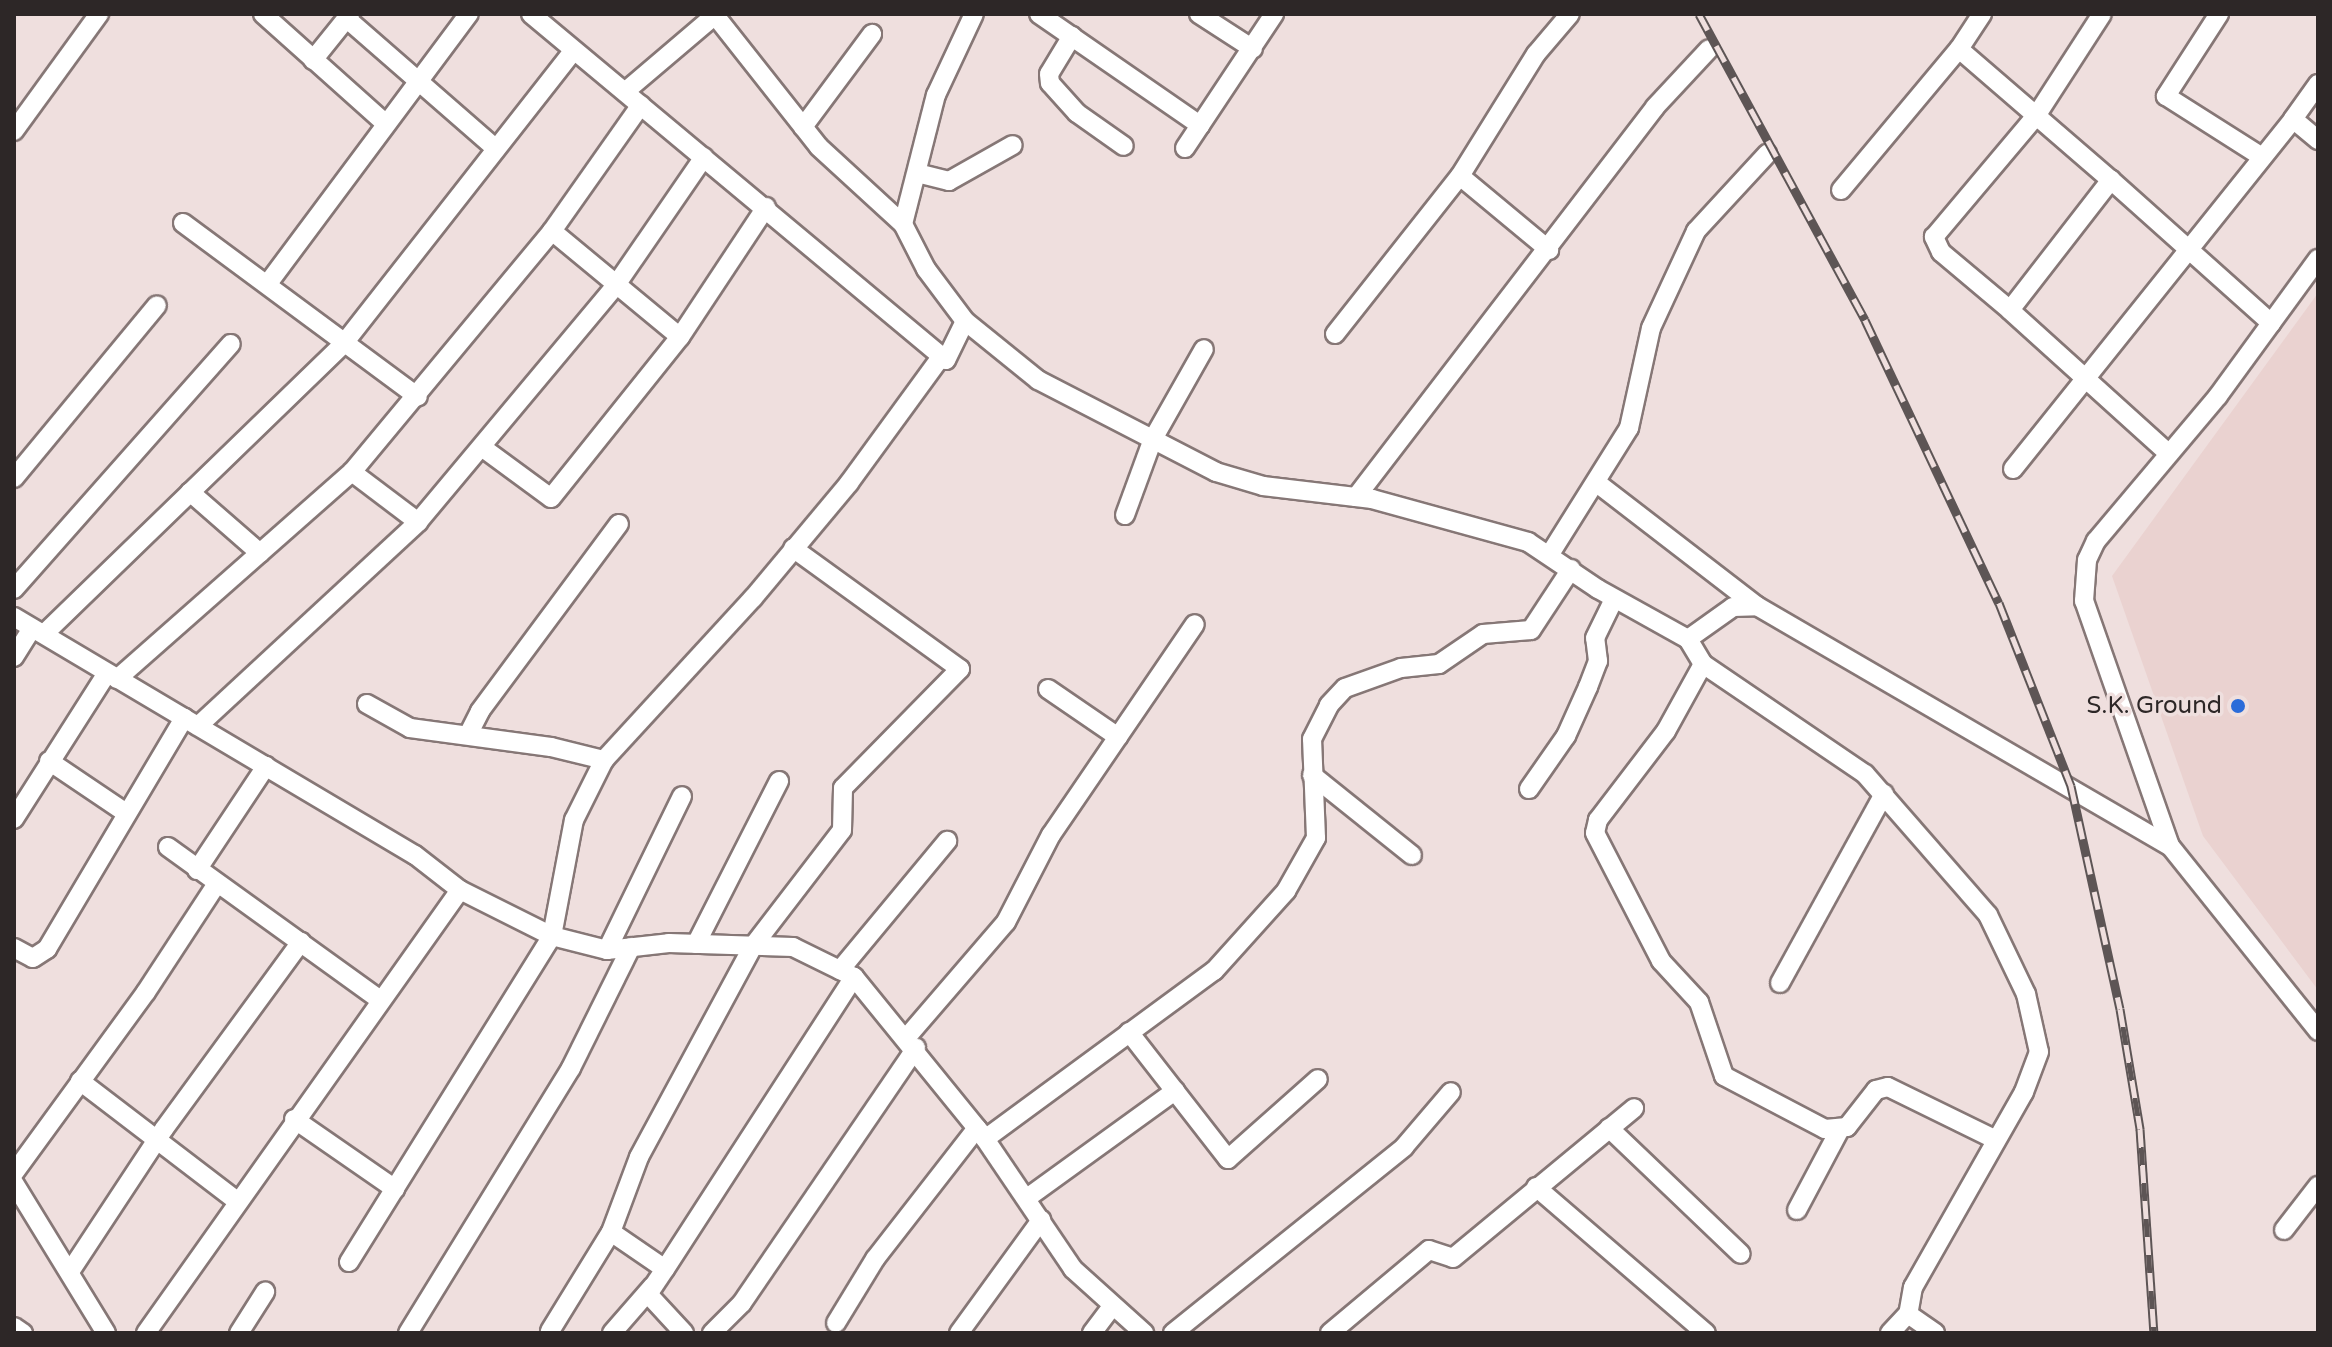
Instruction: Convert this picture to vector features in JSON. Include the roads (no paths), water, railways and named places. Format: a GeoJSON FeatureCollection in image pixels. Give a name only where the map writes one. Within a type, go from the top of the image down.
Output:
{"type":"FeatureCollection","features":[{"type":"Feature","properties":{"kind":"street"},"geometry":{"type":"LineString","coordinates":[[14,131],[99,14]]}},
{"type":"Feature","properties":{"kind":"street"},"geometry":{"type":"LineString","coordinates":[[263,14],[386,124]]}},
{"type":"Feature","properties":{"kind":"street"},"geometry":{"type":"LineString","coordinates":[[269,282],[469,14]]}},
{"type":"Feature","properties":{"kind":"street"},"geometry":{"type":"LineString","coordinates":[[531,14],[573,51],[627,90],[641,105],[946,360],[965,321]]}},
{"type":"Feature","properties":{"kind":"street"},"geometry":{"type":"LineString","coordinates":[[903,224],[936,95],[974,14]]}},
{"type":"Feature","properties":{"kind":"street"},"geometry":{"type":"LineString","coordinates":[[1039,14],[1200,125]]}},
{"type":"Feature","properties":{"kind":"street"},"geometry":{"type":"LineString","coordinates":[[1185,148],[1274,14]]}},
{"type":"Feature","properties":{"kind":"street"},"geometry":{"type":"LineString","coordinates":[[1335,334],[1460,176],[1536,54],[1570,14]]}},
{"type":"Feature","properties":{"kind":"street"},"geometry":{"type":"LineString","coordinates":[[1841,190],[1959,49],[1982,14]]}},
{"type":"Feature","properties":{"kind":"street"},"geometry":{"type":"LineString","coordinates":[[2102,14],[2036,116],[1934,237],[1941,252],[2168,453]]}},
{"type":"Feature","properties":{"kind":"street"},"geometry":{"type":"LineString","coordinates":[[2219,14],[2166,96],[2262,157]]}},
{"type":"Feature","properties":{"kind":"street"},"geometry":{"type":"LineString","coordinates":[[627,90],[714,15],[803,127],[903,224],[926,269],[965,321],[1038,380],[1216,472],[1263,486],[1356,497],[1528,542],[1614,599],[1688,639],[1703,664],[1834,749],[1884,794],[1988,915],[2026,994],[2039,1052],[2024,1092],[1927,1259],[1913,1287],[1908,1314],[1890,1333]]}},
{"type":"Feature","properties":{"kind":"street"},"geometry":{"type":"LineString","coordinates":[[313,60],[348,16],[496,149]]}},
{"type":"Feature","properties":{"kind":"street"},"geometry":{"type":"LineString","coordinates":[[1209,17],[1253,49]]}},
{"type":"Feature","properties":{"kind":"street"},"geometry":{"type":"LineString","coordinates":[[803,127],[872,34]]}},
{"type":"Feature","properties":{"kind":"street"},"geometry":{"type":"LineString","coordinates":[[1072,36],[1049,74],[1050,83],[1077,113],[1124,146]]}},
{"type":"Feature","properties":{"kind":"street"},"geometry":{"type":"LineString","coordinates":[[1356,497],[1549,250],[1655,107],[1709,49]]}},
{"type":"Feature","properties":{"kind":"street"},"geometry":{"type":"LineString","coordinates":[[1959,49],[2191,248],[2271,323]]}},
{"type":"Feature","properties":{"kind":"street"},"geometry":{"type":"LineString","coordinates":[[14,657],[345,342],[573,51]]}},
{"type":"Feature","properties":{"kind":"street"},"geometry":{"type":"LineString","coordinates":[[2013,469],[2087,380],[2318,84]]}},
{"type":"Feature","properties":{"kind":"street"},"geometry":{"type":"LineString","coordinates":[[14,819],[49,761],[112,676],[352,472],[418,397],[552,231],[641,105]]}},
{"type":"Feature","properties":{"kind":"street"},"geometry":{"type":"LineString","coordinates":[[2293,119],[2318,140]]}},
{"type":"Feature","properties":{"kind":"street"},"geometry":{"type":"LineString","coordinates":[[917,173],[949,181],[1013,145]]}},
{"type":"Feature","properties":{"kind":"street"},"geometry":{"type":"LineString","coordinates":[[1550,554],[1629,428],[1651,328],[1696,231],[1767,154]]}},
{"type":"Feature","properties":{"kind":"street"},"geometry":{"type":"LineString","coordinates":[[14,948],[33,958],[47,949],[126,813],[191,722],[418,522],[483,448],[616,285],[704,157]]}},
{"type":"Feature","properties":{"kind":"street"},"geometry":{"type":"LineString","coordinates":[[1460,176],[1549,250]]}},
{"type":"Feature","properties":{"kind":"street"},"geometry":{"type":"LineString","coordinates":[[2010,310],[2111,180]]}},
{"type":"Feature","properties":{"kind":"street"},"geometry":{"type":"LineString","coordinates":[[483,448],[551,498],[680,337],[766,207]]}},
{"type":"Feature","properties":{"kind":"street"},"geometry":{"type":"LineString","coordinates":[[183,223],[269,282],[418,397]]}},
{"type":"Feature","properties":{"kind":"street"},"geometry":{"type":"LineString","coordinates":[[552,231],[680,337]]}},
{"type":"Feature","properties":{"kind":"street"},"geometry":{"type":"LineString","coordinates":[[2318,259],[2271,323],[2096,541],[2087,560],[2084,601],[2170,846],[2318,1031]]}},
{"type":"Feature","properties":{"kind":"street"},"geometry":{"type":"LineString","coordinates":[[14,478],[157,305]]}},
{"type":"Feature","properties":{"kind":"street"},"geometry":{"type":"LineString","coordinates":[[14,589],[231,344]]}},
{"type":"Feature","properties":{"kind":"street"},"geometry":{"type":"LineString","coordinates":[[1125,515],[1153,439],[1204,349]]}},
{"type":"Feature","properties":{"kind":"street"},"geometry":{"type":"LineString","coordinates":[[349,1262],[552,936],[574,820],[604,760],[849,483],[941,357]]}},
{"type":"Feature","properties":{"kind":"street"},"geometry":{"type":"LineString","coordinates":[[352,472],[418,522]]}},
{"type":"Feature","properties":{"kind":"street"},"geometry":{"type":"LineString","coordinates":[[1597,483],[1757,606],[2170,846]]}},
{"type":"Feature","properties":{"kind":"street"},"geometry":{"type":"LineString","coordinates":[[190,492],[260,553]]}},
{"type":"Feature","properties":{"kind":"street"},"geometry":{"type":"LineString","coordinates":[[468,735],[480,711],[619,524]]}},
{"type":"Feature","properties":{"kind":"street"},"geometry":{"type":"LineString","coordinates":[[550,1331],[611,1232],[639,1157],[753,946],[842,830],[843,788],[960,669],[793,548]]}},
{"type":"Feature","properties":{"kind":"street"},"geometry":{"type":"LineString","coordinates":[[836,1323],[875,1259],[981,1134],[1214,971],[1302,869],[1316,838],[1312,739],[1329,705],[1345,688],[1401,668],[1439,664],[1483,634],[1531,630],[1571,569]]}},
{"type":"Feature","properties":{"kind":"street"},"geometry":{"type":"LineString","coordinates":[[1529,789],[1577,712],[1598,661],[1595,638],[1614,599]]}},
{"type":"Feature","properties":{"kind":"street"},"geometry":{"type":"LineString","coordinates":[[1688,639],[1733,607],[1757,606]]}},
{"type":"Feature","properties":{"kind":"street"},"geometry":{"type":"LineString","coordinates":[[14,617],[415,855],[460,890],[552,936],[607,950],[696,944],[793,947],[847,974],[912,1042],[1027,1198],[1073,1269],[1111,1308],[1144,1333]]}},
{"type":"Feature","properties":{"kind":"street"},"geometry":{"type":"LineString","coordinates":[[712,1333],[742,1303],[912,1042],[1006,922],[1051,835],[1195,624]]}},
{"type":"Feature","properties":{"kind":"street"},"geometry":{"type":"LineString","coordinates":[[1703,664],[1654,749],[1598,820],[1598,844],[1661,961],[1699,1002],[1724,1076],[1825,1129],[1839,1131]]}},
{"type":"Feature","properties":{"kind":"street"},"geometry":{"type":"LineString","coordinates":[[1048,689],[1118,737]]}},
{"type":"Feature","properties":{"kind":"street"},"geometry":{"type":"LineString","coordinates":[[367,704],[410,728],[468,735],[604,760]]}},
{"type":"Feature","properties":{"kind":"street"},"geometry":{"type":"LineString","coordinates":[[49,761],[126,813]]}},
{"type":"Feature","properties":{"kind":"street"},"geometry":{"type":"LineString","coordinates":[[197,870],[266,766]]}},
{"type":"Feature","properties":{"kind":"street"},"geometry":{"type":"LineString","coordinates":[[1312,775],[1412,855]]}},
{"type":"Feature","properties":{"kind":"street"},"geometry":{"type":"LineString","coordinates":[[696,944],[779,781]]}},
{"type":"Feature","properties":{"kind":"street"},"geometry":{"type":"LineString","coordinates":[[1780,983],[1884,794]]}},
{"type":"Feature","properties":{"kind":"street"},"geometry":{"type":"LineString","coordinates":[[607,950],[682,796]]}},
{"type":"Feature","properties":{"kind":"street"},"geometry":{"type":"LineString","coordinates":[[684,1333],[648,1294],[847,974],[947,841]]}},
{"type":"Feature","properties":{"kind":"street"},"geometry":{"type":"LineString","coordinates":[[168,847],[216,885],[380,1000]]}},
{"type":"Feature","properties":{"kind":"street"},"geometry":{"type":"LineString","coordinates":[[14,1173],[216,885]]}},
{"type":"Feature","properties":{"kind":"street"},"geometry":{"type":"LineString","coordinates":[[146,1333],[294,1119],[460,890]]}},
{"type":"Feature","properties":{"kind":"street"},"geometry":{"type":"LineString","coordinates":[[71,1270],[157,1140],[301,942]]}},
{"type":"Feature","properties":{"kind":"street"},"geometry":{"type":"LineString","coordinates":[[408,1333],[571,1068],[631,947]]}},
{"type":"Feature","properties":{"kind":"street"},"geometry":{"type":"LineString","coordinates":[[1129,1032],[1228,1159],[1318,1079]]}},
{"type":"Feature","properties":{"kind":"street"},"geometry":{"type":"LineString","coordinates":[[80,1081],[237,1201]]}},
{"type":"Feature","properties":{"kind":"street"},"geometry":{"type":"LineString","coordinates":[[1797,1210],[1839,1131],[1876,1090],[1888,1087],[1994,1139]]}},
{"type":"Feature","properties":{"kind":"street"},"geometry":{"type":"LineString","coordinates":[[1027,1198],[1175,1091]]}},
{"type":"Feature","properties":{"kind":"street"},"geometry":{"type":"LineString","coordinates":[[1173,1333],[1384,1164],[1451,1092]]}},
{"type":"Feature","properties":{"kind":"street"},"geometry":{"type":"LineString","coordinates":[[1330,1333],[1429,1250],[1453,1258],[1634,1108]]}},
{"type":"Feature","properties":{"kind":"street"},"geometry":{"type":"LineString","coordinates":[[294,1119],[395,1189]]}},
{"type":"Feature","properties":{"kind":"street"},"geometry":{"type":"LineString","coordinates":[[1609,1128],[1741,1254]]}},
{"type":"Feature","properties":{"kind":"street"},"geometry":{"type":"LineString","coordinates":[[14,1183],[71,1270],[106,1333]]}},
{"type":"Feature","properties":{"kind":"street"},"geometry":{"type":"LineString","coordinates":[[2284,1230],[2318,1186]]}},
{"type":"Feature","properties":{"kind":"street"},"geometry":{"type":"LineString","coordinates":[[1536,1187],[1706,1333]]}},
{"type":"Feature","properties":{"kind":"street"},"geometry":{"type":"LineString","coordinates":[[959,1333],[1041,1220]]}},
{"type":"Feature","properties":{"kind":"street"},"geometry":{"type":"LineString","coordinates":[[611,1232],[665,1269]]}},
{"type":"Feature","properties":{"kind":"street"},"geometry":{"type":"LineString","coordinates":[[612,1333],[653,1286]]}},
{"type":"Feature","properties":{"kind":"street"},"geometry":{"type":"LineString","coordinates":[[239,1333],[265,1292]]}},
{"type":"Feature","properties":{"kind":"street"},"geometry":{"type":"LineString","coordinates":[[1092,1333],[1111,1308]]}},
{"type":"Feature","properties":{"kind":"street"},"geometry":{"type":"LineString","coordinates":[[1908,1314],[1935,1333]]}},
{"type":"Feature","properties":{"kind":"street"},"geometry":{"type":"LineString","coordinates":[[14,1327],[23,1333]]}},
{"type":"Feature","properties":{"kind":"railway"},"geometry":{"type":"LineString","coordinates":[[1699,14],[1865,320],[1999,603],[2071,786],[2120,1009],[2140,1129],[2154,1333]]}},
{"type":"Feature","properties":{"kind":"place","name":"S.K. Ground"},"geometry":{"type":"Point","coordinates":[2238,706]}}]}
